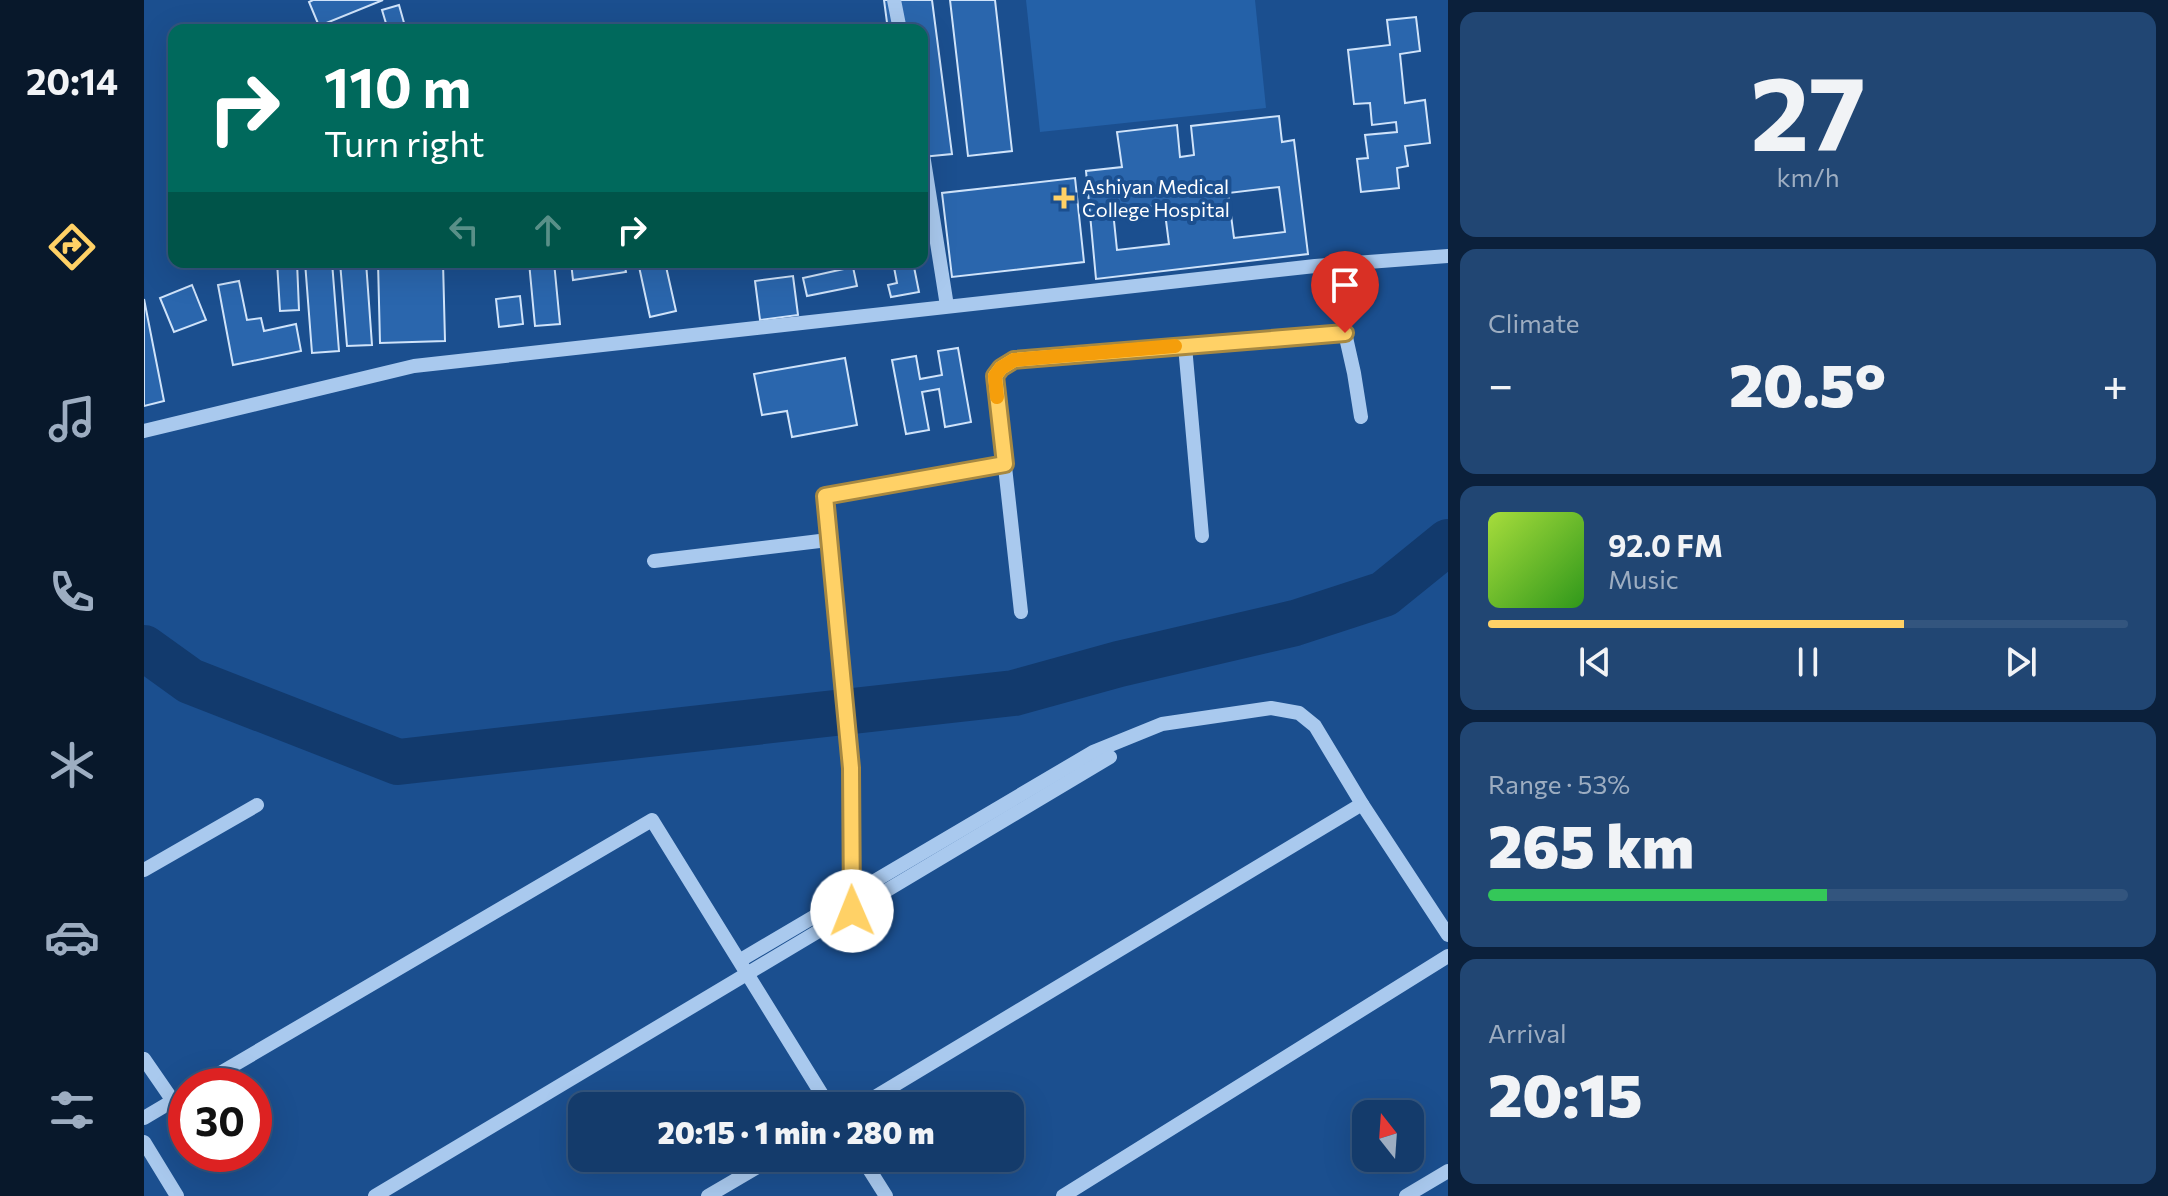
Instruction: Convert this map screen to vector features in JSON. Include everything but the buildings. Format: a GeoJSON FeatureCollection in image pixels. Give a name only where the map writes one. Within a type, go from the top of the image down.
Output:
{"type":"FeatureCollection","features":[{"type":"Feature","properties":{"kind":"street"},"geometry":{"type":"LineString","coordinates":[[894,0],[899,24]]}},
{"type":"Feature","properties":{"kind":"street"},"geometry":{"type":"LineString","coordinates":[[928,186],[947,306]]}},
{"type":"Feature","properties":{"kind":"street"},"geometry":{"type":"LineString","coordinates":[[144,431],[414,366],[1315,266],[1446,256]]}},
{"type":"Feature","properties":{"kind":"street"},"geometry":{"type":"LineString","coordinates":[[1021,612],[995,376],[1014,360],[1345,333],[1361,417]]}},
{"type":"Feature","properties":{"kind":"street"},"geometry":{"type":"LineString","coordinates":[[1185,346],[1202,536]]}},
{"type":"Feature","properties":{"kind":"street"},"geometry":{"type":"LineString","coordinates":[[852,911],[851,768],[825,496],[1005,464]]}},
{"type":"Feature","properties":{"kind":"street"},"geometry":{"type":"LineString","coordinates":[[654,561],[828,540]]}},
{"type":"Feature","properties":{"kind":"street"},"geometry":{"type":"LineString","coordinates":[[744,958],[1093,752],[1162,724],[1271,708],[1299,713],[1315,726],[1362,804],[1448,932]]}},
{"type":"Feature","properties":{"kind":"street"},"geometry":{"type":"LineString","coordinates":[[375,1196],[1110,757]]}},
{"type":"Feature","properties":{"kind":"street"},"geometry":{"type":"LineString","coordinates":[[883,1092],[1362,804]]}},
{"type":"Feature","properties":{"kind":"street"},"geometry":{"type":"LineString","coordinates":[[144,870],[257,805]]}},
{"type":"Feature","properties":{"kind":"street"},"geometry":{"type":"LineString","coordinates":[[229,1068],[652,820],[820,1092]]}},
{"type":"Feature","properties":{"kind":"street"},"geometry":{"type":"LineString","coordinates":[[1063,1196],[1448,956]]}},
{"type":"Feature","properties":{"kind":"street"},"geometry":{"type":"LineString","coordinates":[[144,1059],[168,1084]]}},
{"type":"Feature","properties":{"kind":"street"},"geometry":{"type":"LineString","coordinates":[[144,1118],[168,1104]]}},
{"type":"Feature","properties":{"kind":"street"},"geometry":{"type":"LineString","coordinates":[[144,1142],[177,1196]]}},
{"type":"Feature","properties":{"kind":"street"},"geometry":{"type":"LineString","coordinates":[[1406,1196],[1448,1171]]}},
{"type":"Feature","properties":{"kind":"street"},"geometry":{"type":"LineString","coordinates":[[708,1196],[749,1172]]}},
{"type":"Feature","properties":{"kind":"street"},"geometry":{"type":"LineString","coordinates":[[871,1172],[886,1196]]}},
{"type":"Feature","properties":{"kind":"shaded area"},"geometry":{"type":"Polygon","coordinates":[[[1026,0],[1255,0],[1266,108],[1040,132],[1026,0]]]}},
{"type":"Feature","properties":{"kind":"waterway"},"geometry":{"type":"LineString","coordinates":[[144,648],[190,681],[398,762],[1014,693],[1119,664],[1295,623],[1384,594],[1448,542]]}},
{"type":"Feature","properties":{"kind":"slow traffic"},"geometry":{"type":"LineString","coordinates":[[997,397],[995,376],[1014,360],[1175,346]]}},
{"type":"Feature","properties":{"kind":"place","name":"Ashiyan Medical College Hospital"},"geometry":{"type":"Point","coordinates":[1064,198]}},
{"type":"Feature","properties":{"kind":"route"},"geometry":{"type":"LineString","coordinates":[[852,911],[851,768],[825,496],[1005,464],[995,376],[1014,360],[1345,333]]}}]}
